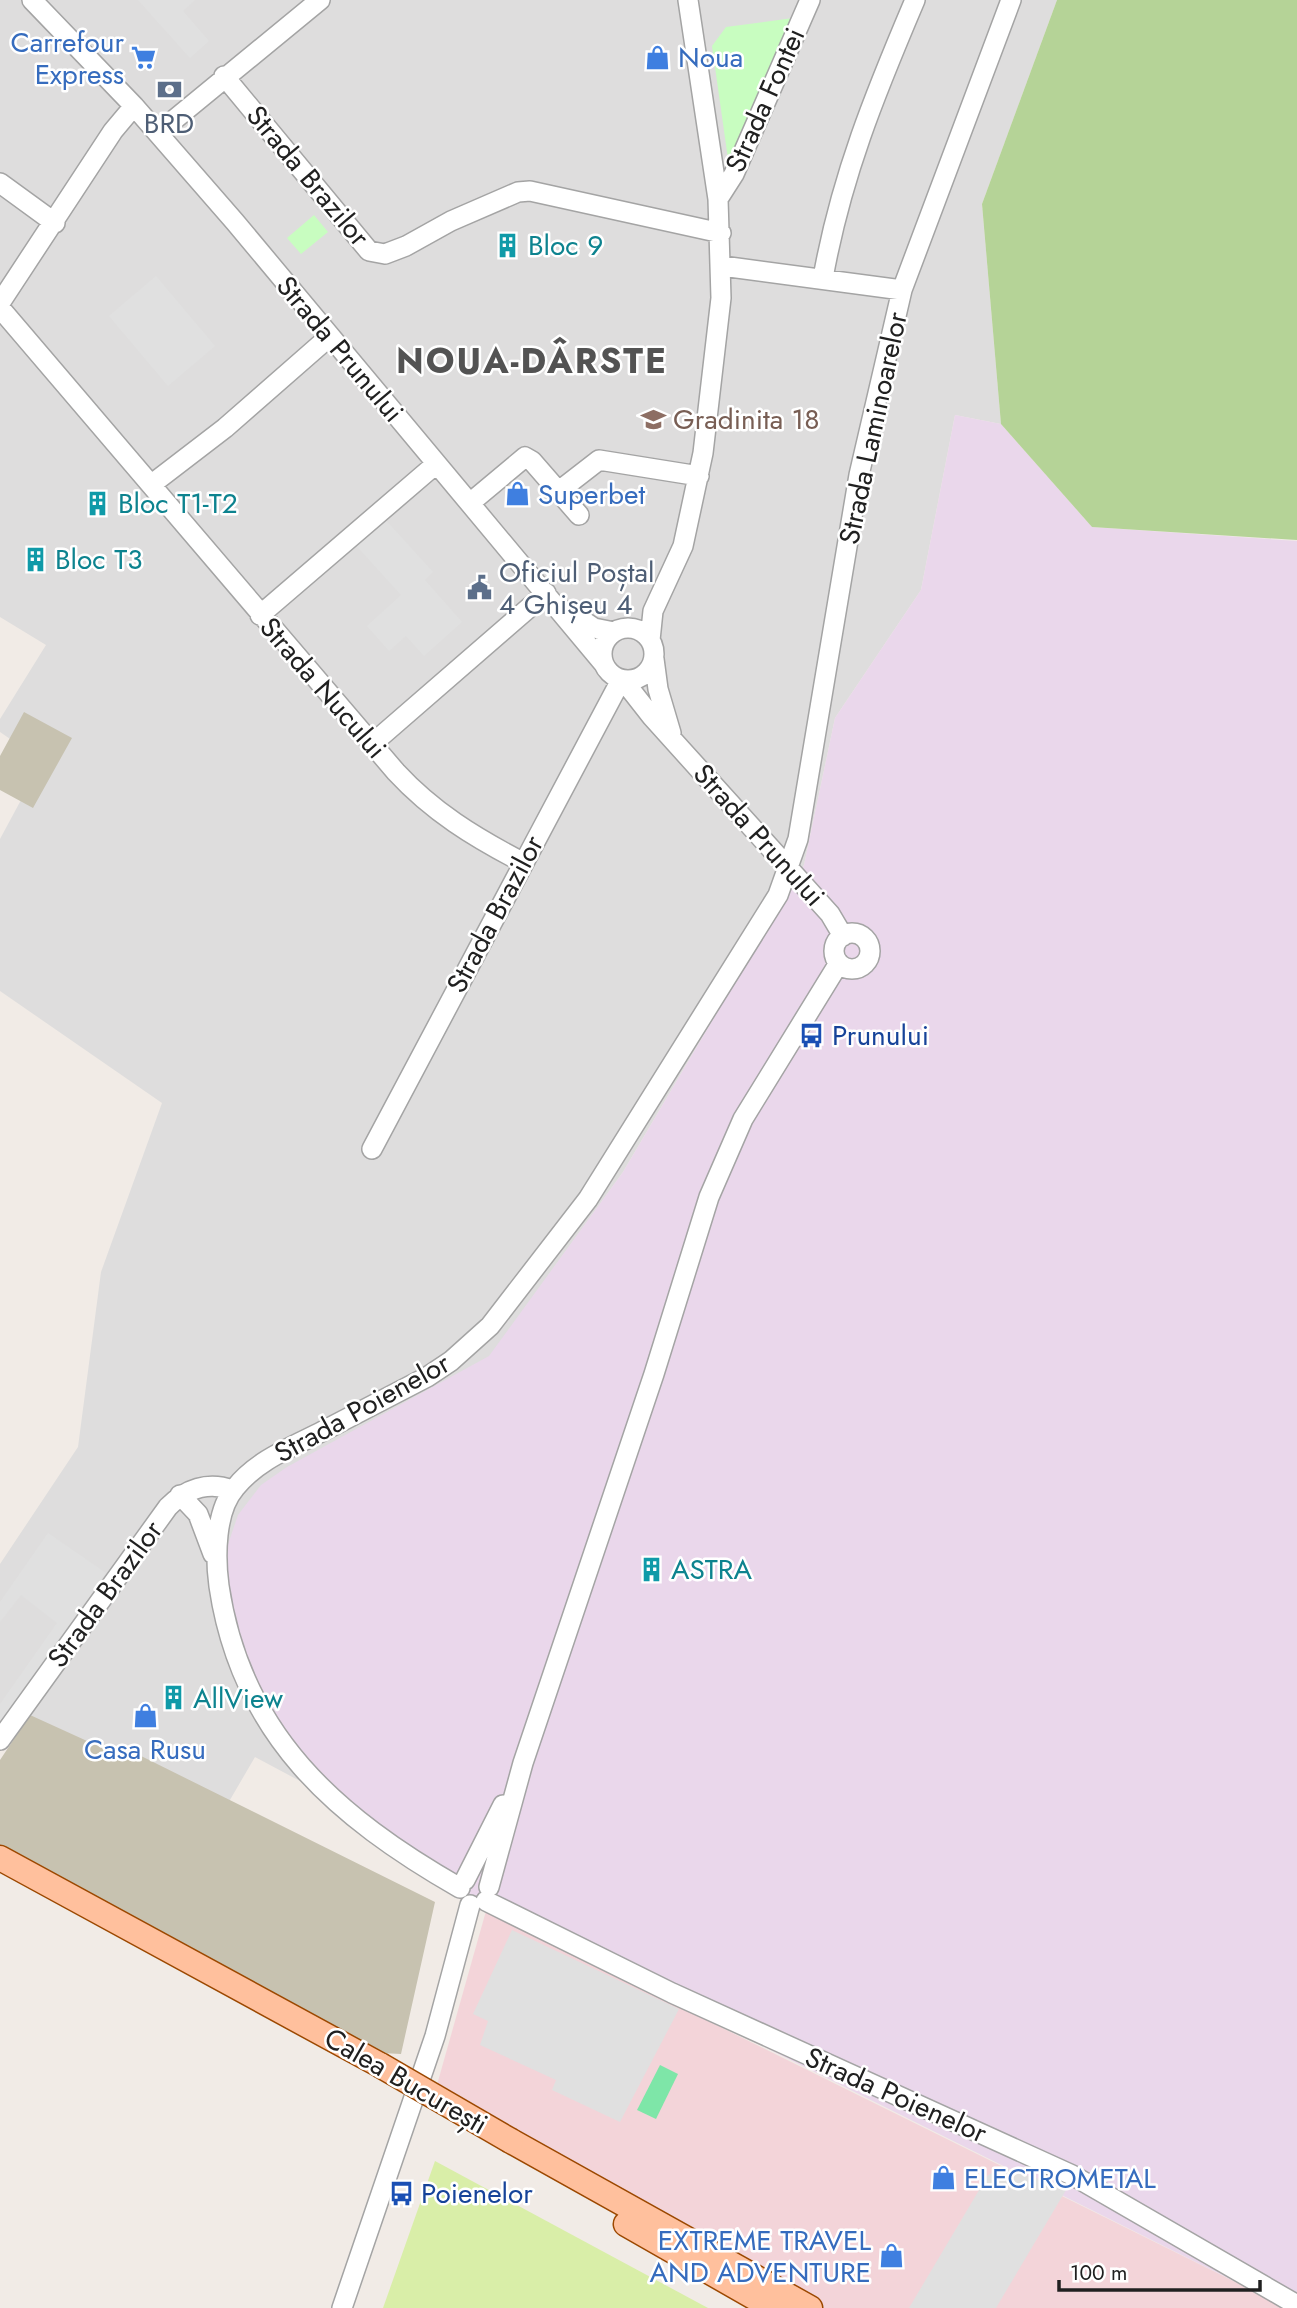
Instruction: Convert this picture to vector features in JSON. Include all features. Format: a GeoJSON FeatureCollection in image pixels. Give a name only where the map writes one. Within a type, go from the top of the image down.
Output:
{"type":"FeatureCollection","features":[{"type":"Feature","properties":{"kind":"main road","name":"Calea București"},"geometry":{"type":"LineString","coordinates":[[0,1858],[508,2147],[773,2308]]}},
{"type":"Feature","properties":{"kind":"main road","name":"Calea București"},"geometry":{"type":"LineString","coordinates":[[0,1877],[379,2073]]}},
{"type":"Feature","properties":{"kind":"main road","name":"Calea București"},"geometry":{"type":"LineString","coordinates":[[508,2147],[810,2308]]}},
{"type":"Feature","properties":{"kind":"street","name":"Strada Prunului"},"geometry":{"type":"LineString","coordinates":[[32,0],[158,133],[603,663]]}},
{"type":"Feature","properties":{"kind":"street"},"geometry":{"type":"LineString","coordinates":[[158,133],[224,76],[320,0]]}},
{"type":"Feature","properties":{"kind":"street"},"geometry":{"type":"LineString","coordinates":[[671,576],[605,642],[603,663],[610,674],[632,681],[646,673],[652,649],[653,611],[671,576],[683,546],[698,476],[718,337],[722,266],[718,199],[688,0]]}},
{"type":"Feature","properties":{"kind":"street","name":"Strada Fontei"},"geometry":{"type":"LineString","coordinates":[[718,199],[734,174],[810,0]]}},
{"type":"Feature","properties":{"kind":"street"},"geometry":{"type":"LineString","coordinates":[[823,278],[835,212],[850,164],[915,0]]}},
{"type":"Feature","properties":{"kind":"street","name":"Strada Laminoarelor"},"geometry":{"type":"LineString","coordinates":[[788,870],[798,839],[859,475],[902,290],[1011,0]]}},
{"type":"Feature","properties":{"kind":"street","name":"Strada Brazilor"},"geometry":{"type":"LineString","coordinates":[[224,76],[369,251],[386,254],[462,216],[519,192],[530,191],[720,233]]}},
{"type":"Feature","properties":{"kind":"street"},"geometry":{"type":"LineString","coordinates":[[0,306],[113,131],[134,106]]}},
{"type":"Feature","properties":{"kind":"street"},"geometry":{"type":"LineString","coordinates":[[0,183],[55,223]]}},
{"type":"Feature","properties":{"kind":"street"},"geometry":{"type":"LineString","coordinates":[[722,266],[902,290]]}},
{"type":"Feature","properties":{"kind":"street","name":"Strada Nucului"},"geometry":{"type":"LineString","coordinates":[[0,306],[260,615],[423,801],[447,820],[522,862]]}},
{"type":"Feature","properties":{"kind":"street"},"geometry":{"type":"LineString","coordinates":[[152,484],[225,428],[329,337]]}},
{"type":"Feature","properties":{"kind":"street"},"geometry":{"type":"LineString","coordinates":[[470,503],[525,457],[579,515]]}},
{"type":"Feature","properties":{"kind":"street"},"geometry":{"type":"LineString","coordinates":[[559,491],[599,460],[698,476]]}},
{"type":"Feature","properties":{"kind":"street"},"geometry":{"type":"LineString","coordinates":[[260,615],[436,464]]}},
{"type":"Feature","properties":{"kind":"street","name":"Strada Prunului"},"geometry":{"type":"LineString","coordinates":[[546,593],[585,623],[617,631]]}},
{"type":"Feature","properties":{"kind":"street"},"geometry":{"type":"LineString","coordinates":[[372,744],[546,593]]}},
{"type":"Feature","properties":{"kind":"street"},"geometry":{"type":"LineString","coordinates":[[617,631],[637,630],[652,649]]}},
{"type":"Feature","properties":{"kind":"street","name":"Strada Prunului"},"geometry":{"type":"LineString","coordinates":[[652,649],[661,701],[672,737]]}},
{"type":"Feature","properties":{"kind":"street","name":"Strada Prunului"},"geometry":{"type":"LineString","coordinates":[[622,680],[788,870],[830,914],[843,936]]}},
{"type":"Feature","properties":{"kind":"street","name":"Strada Brazilor"},"geometry":{"type":"LineString","coordinates":[[372,1149],[522,862],[622,680]]}},
{"type":"Feature","properties":{"kind":"street","name":"Strada Poienelor"},"geometry":{"type":"LineString","coordinates":[[788,870],[778,895],[588,1199],[490,1326],[451,1361],[427,1377],[268,1460],[232,1490],[221,1525],[216,1564],[230,1643],[269,1726],[294,1760],[324,1792],[379,1838],[474,1892],[684,1998],[1072,2175],[1297,2305]]}},
{"type":"Feature","properties":{"kind":"street","name":"Strada Prunului"},"geometry":{"type":"LineString","coordinates":[[853,933],[863,937],[870,951],[867,961],[859,968],[848,969],[839,964],[834,949],[843,936],[853,933]]}},
{"type":"Feature","properties":{"kind":"street"},"geometry":{"type":"LineString","coordinates":[[342,2308],[435,2036],[474,1892],[523,1763],[654,1374],[709,1197],[743,1119],[839,964]]}},
{"type":"Feature","properties":{"kind":"street","name":"Strada Brazilor"},"geometry":{"type":"LineString","coordinates":[[0,1740],[180,1495],[204,1486],[218,1485],[232,1490]]}},
{"type":"Feature","properties":{"kind":"street"},"geometry":{"type":"LineString","coordinates":[[180,1495],[198,1514],[216,1564]]}},
{"type":"Feature","properties":{"kind":"shaded area"},"geometry":{"type":"Polygon","coordinates":[[[0,0],[1057,0],[982,204],[1001,424],[955,415],[921,590],[835,718],[804,865],[623,1172],[490,1356],[343,1804],[255,1757],[220,1817],[65,1768],[0,1729],[0,1564],[78,1447],[101,1272],[162,1103],[0,991],[0,839],[42,761],[0,732],[0,719],[46,645],[0,617],[0,0]]]}},
{"type":"Feature","properties":{"kind":"shaded area"},"geometry":{"type":"Polygon","coordinates":[[[138,0],[195,0],[183,11],[209,41],[190,58],[138,0]]]}},
{"type":"Feature","properties":{"kind":"shaded area"},"geometry":{"type":"Polygon","coordinates":[[[156,276],[215,346],[168,386],[109,316],[156,276]]]}},
{"type":"Feature","properties":{"kind":"shaded area"},"geometry":{"type":"Polygon","coordinates":[[[955,415],[1001,424],[1092,527],[1297,541],[1297,2308],[1288,2308],[456,1893],[312,1774],[258,1690],[237,1630],[223,1559],[238,1515],[261,1485],[287,1467],[489,1356],[623,1172],[804,865],[835,718],[921,590],[955,415]]]}},
{"type":"Feature","properties":{"kind":"shaded area"},"geometry":{"type":"Polygon","coordinates":[[[382,516],[433,572],[425,580],[462,622],[424,656],[406,636],[389,651],[367,626],[401,595],[353,542],[382,516]]]}},
{"type":"Feature","properties":{"kind":"shaded area"},"geometry":{"type":"Polygon","coordinates":[[[24,712],[72,738],[33,808],[0,790],[0,756],[24,712]]]}},
{"type":"Feature","properties":{"kind":"shaded area"},"geometry":{"type":"Polygon","coordinates":[[[48,1533],[106,1573],[3,1723],[0,1721],[0,1704],[57,1623],[21,1595],[0,1622],[0,1602],[48,1533]]]}},
{"type":"Feature","properties":{"kind":"shaded area"},"geometry":{"type":"Polygon","coordinates":[[[30,1715],[109,1751],[129,1750],[435,1902],[401,2054],[382,2053],[0,1846],[0,1760],[30,1715]]]}},
{"type":"Feature","properties":{"kind":"shaded area"},"geometry":{"type":"Polygon","coordinates":[[[486,1911],[1288,2308],[768,2308],[433,2099],[486,1911]]]}},
{"type":"Feature","properties":{"kind":"shaded area"},"geometry":{"type":"Polygon","coordinates":[[[512,1930],[679,2009],[620,2122],[552,2090],[556,2080],[480,2045],[488,2021],[473,2014],[512,1930]]]}},
{"type":"Feature","properties":{"kind":"shaded area"},"geometry":{"type":"Polygon","coordinates":[[[1003,2168],[1056,2184],[1066,2190],[996,2308],[909,2308],[988,2175],[1003,2168]]]}},
{"type":"Feature","properties":{"kind":"green space"},"geometry":{"type":"Polygon","coordinates":[[[1057,0],[1297,0],[1297,540],[1092,527],[1001,424],[982,204],[1057,0]]]}},
{"type":"Feature","properties":{"kind":"green space"},"geometry":{"type":"Polygon","coordinates":[[[793,18],[729,166],[712,46],[726,27],[793,18]]]}},
{"type":"Feature","properties":{"kind":"green space"},"geometry":{"type":"Polygon","coordinates":[[[314,215],[328,232],[301,254],[287,238],[314,215]]]}},
{"type":"Feature","properties":{"kind":"green space"},"geometry":{"type":"Polygon","coordinates":[[[660,2065],[678,2074],[656,2119],[637,2110],[660,2065]]]}},
{"type":"Feature","properties":{"kind":"green space"},"geometry":{"type":"Polygon","coordinates":[[[435,2161],[708,2308],[383,2308],[435,2161]]]}},
{"type":"Feature","properties":{"kind":"place","name":"Noua"},"geometry":{"type":"Point","coordinates":[658,57]}},
{"type":"Feature","properties":{"kind":"place","name":"Carrefour Express"},"geometry":{"type":"Point","coordinates":[144,58]}},
{"type":"Feature","properties":{"kind":"place","name":"BRD"},"geometry":{"type":"Point","coordinates":[169,89]}},
{"type":"Feature","properties":{"kind":"place","name":"Bloc 9"},"geometry":{"type":"Point","coordinates":[508,245]}},
{"type":"Feature","properties":{"kind":"place","name":"Gradinita 18"},"geometry":{"type":"Point","coordinates":[653,419]}},
{"type":"Feature","properties":{"kind":"place","name":"Superbet"},"geometry":{"type":"Point","coordinates":[518,494]}},
{"type":"Feature","properties":{"kind":"place","name":"Bloc T1-T2"},"geometry":{"type":"Point","coordinates":[98,503]}},
{"type":"Feature","properties":{"kind":"place","name":"Bloc T3"},"geometry":{"type":"Point","coordinates":[35,559]}},
{"type":"Feature","properties":{"kind":"place","name":"Oficiul Poștal 4 Ghișeu 4"},"geometry":{"type":"Point","coordinates":[479,588]}},
{"type":"Feature","properties":{"kind":"place","name":"Prunului"},"geometry":{"type":"Point","coordinates":[812,1035]}},
{"type":"Feature","properties":{"kind":"place","name":"ASTRA"},"geometry":{"type":"Point","coordinates":[651,1569]}},
{"type":"Feature","properties":{"kind":"place","name":"AllView"},"geometry":{"type":"Point","coordinates":[173,1698]}},
{"type":"Feature","properties":{"kind":"place","name":"Casa Rusu"},"geometry":{"type":"Point","coordinates":[145,1715]}},
{"type":"Feature","properties":{"kind":"place","name":"ELECTROMETAL"},"geometry":{"type":"Point","coordinates":[944,2178]}},
{"type":"Feature","properties":{"kind":"place","name":"Poienelor"},"geometry":{"type":"Point","coordinates":[401,2193]}},
{"type":"Feature","properties":{"kind":"place","name":"EXTREME TRAVEL AND ADVENTURE"},"geometry":{"type":"Point","coordinates":[891,2256]}},
{"type":"Feature","properties":{"kind":"district","name":"NOUA-DÂRSTE"},"geometry":{"type":"Point","coordinates":[532,361]}}]}
